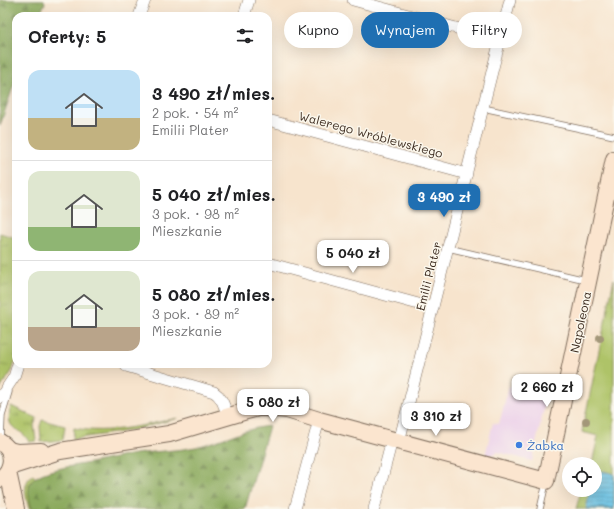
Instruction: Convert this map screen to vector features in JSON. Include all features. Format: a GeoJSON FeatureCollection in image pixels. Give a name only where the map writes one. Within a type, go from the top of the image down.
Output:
{"type":"FeatureCollection","features":[{"type":"Feature","properties":{"kind":"street"},"geometry":{"type":"LineString","coordinates":[[140,12],[145,0]]}},
{"type":"Feature","properties":{"kind":"street"},"geometry":{"type":"LineString","coordinates":[[245,12],[249,0]]}},
{"type":"Feature","properties":{"kind":"street"},"geometry":{"type":"LineString","coordinates":[[353,0],[457,28]]}},
{"type":"Feature","properties":{"kind":"street","name":"Emilii Plater"},"geometry":{"type":"LineString","coordinates":[[507,12],[510,0]]}},
{"type":"Feature","properties":{"kind":"street","name":"Emilii Plater"},"geometry":{"type":"LineString","coordinates":[[374,509],[396,441],[433,308],[498,48]]}},
{"type":"Feature","properties":{"kind":"street","name":"Walerego Wróblewskiego"},"geometry":{"type":"LineString","coordinates":[[272,121],[467,174]]}},
{"type":"Feature","properties":{"kind":"street","name":"Napoleona"},"geometry":{"type":"LineString","coordinates":[[546,480],[614,159]]}},
{"type":"Feature","properties":{"kind":"street"},"geometry":{"type":"LineString","coordinates":[[272,264],[433,308]]}},
{"type":"Feature","properties":{"kind":"street"},"geometry":{"type":"LineString","coordinates":[[0,398],[14,377],[17,368]]}},
{"type":"Feature","properties":{"kind":"street"},"geometry":{"type":"LineString","coordinates":[[137,368],[214,392],[222,401],[228,416]]}},
{"type":"Feature","properties":{"kind":"street"},"geometry":{"type":"LineString","coordinates":[[3,445],[17,452],[60,451],[162,436],[250,410],[266,408],[287,410],[396,441],[546,480]]}},
{"type":"Feature","properties":{"kind":"street"},"geometry":{"type":"LineString","coordinates":[[295,509],[319,420]]}},
{"type":"Feature","properties":{"kind":"street"},"geometry":{"type":"LineString","coordinates":[[3,445],[11,456],[6,473],[16,509]]}},
{"type":"Feature","properties":{"kind":"street"},"geometry":{"type":"LineString","coordinates":[[6,473],[19,463],[60,451]]}},
{"type":"Feature","properties":{"kind":"street"},"geometry":{"type":"LineString","coordinates":[[0,489],[13,509]]}},
{"type":"Feature","properties":{"kind":"lane"},"geometry":{"type":"LineString","coordinates":[[483,108],[614,136]]}},
{"type":"Feature","properties":{"kind":"lane"},"geometry":{"type":"LineString","coordinates":[[448,248],[588,281]]}},
{"type":"Feature","properties":{"kind":"lane"},"geometry":{"type":"LineString","coordinates":[[3,445],[1,425],[2,414],[14,377]]}},
{"type":"Feature","properties":{"kind":"lane","name":"Napoleona"},"geometry":{"type":"LineString","coordinates":[[540,509],[546,480]]}},
{"type":"Feature","properties":{"kind":"shaded area"},"geometry":{"type":"Polygon","coordinates":[[[509,386],[547,395],[532,461],[498,452],[485,456],[493,423],[499,424],[509,386]]]}},
{"type":"Feature","properties":{"kind":"green space"},"geometry":{"type":"Polygon","coordinates":[[[0,0],[44,0],[45,3],[41,12],[12,12],[12,90],[0,126],[0,0]]]}},
{"type":"Feature","properties":{"kind":"green space"},"geometry":{"type":"Polygon","coordinates":[[[0,233],[12,237],[13,368],[0,389],[0,233]]]}},
{"type":"Feature","properties":{"kind":"green space"},"geometry":{"type":"Polygon","coordinates":[[[614,279],[614,509],[576,509],[579,497],[602,497],[602,457],[594,457],[598,436],[582,432],[614,279]]]}},
{"type":"Feature","properties":{"kind":"green space"},"geometry":{"type":"Polygon","coordinates":[[[11,406],[37,418],[34,425],[36,441],[29,442],[25,436],[11,425],[9,415],[11,406]]]}},
{"type":"Feature","properties":{"kind":"green space"},"geometry":{"type":"Polygon","coordinates":[[[178,418],[134,430],[73,439],[74,428],[87,430],[113,430],[178,418]]]}},
{"type":"Feature","properties":{"kind":"green space"},"geometry":{"type":"Polygon","coordinates":[[[42,420],[65,426],[63,440],[41,442],[40,426],[42,420]]]}},
{"type":"Feature","properties":{"kind":"green space"},"geometry":{"type":"Polygon","coordinates":[[[269,426],[245,509],[32,509],[29,489],[32,481],[39,475],[61,468],[135,454],[196,447],[241,432],[269,426]]]}},
{"type":"Feature","properties":{"kind":"green space"},"geometry":{"type":"Polygon","coordinates":[[[33,475],[35,477],[32,481],[29,492],[32,509],[29,509],[25,491],[29,478],[33,475]]]}},
{"type":"Feature","properties":{"kind":"water"},"geometry":{"type":"Polygon","coordinates":[[[602,471],[614,474],[614,509],[586,509],[589,497],[602,497],[602,471]]]}},
{"type":"Feature","properties":{"kind":"place","name":"Żabka"},"geometry":{"type":"Point","coordinates":[519,445]}}]}
